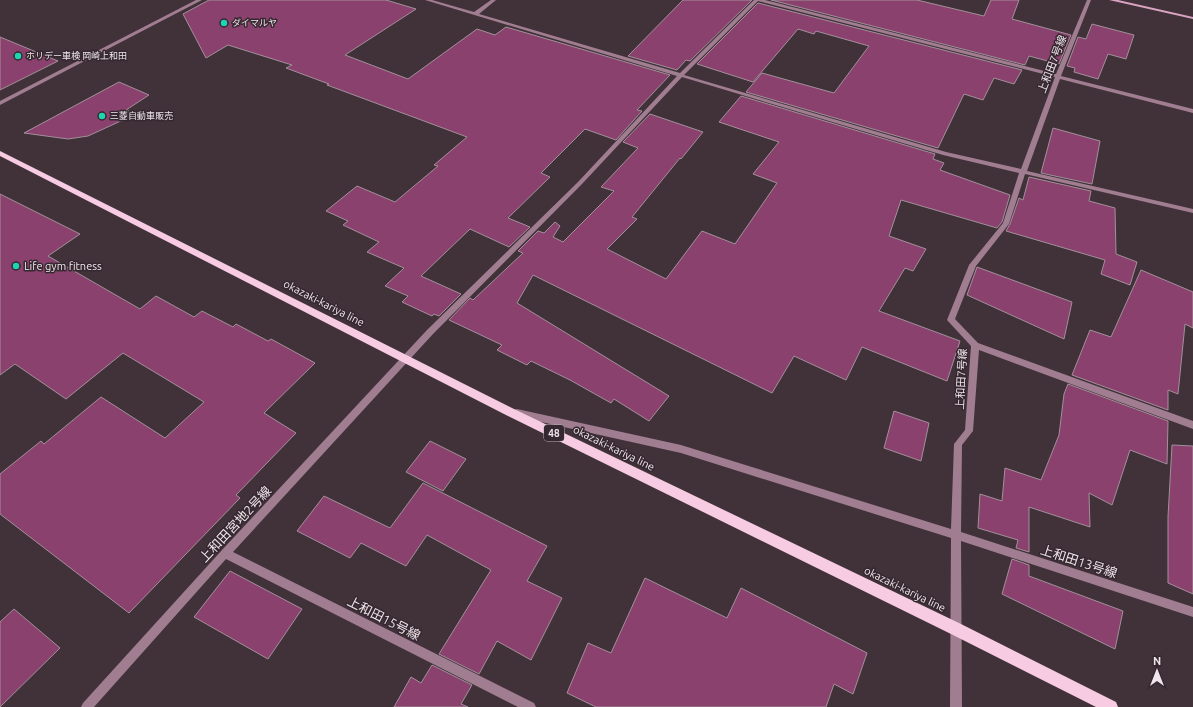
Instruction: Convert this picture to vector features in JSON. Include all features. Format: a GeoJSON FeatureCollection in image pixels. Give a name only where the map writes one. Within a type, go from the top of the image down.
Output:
{"type":"FeatureCollection","features":[{"type":"Feature","properties":{"kind":"main road","name":"okazaki-kariya line"},"geometry":{"type":"LineString","coordinates":[[0,153],[508,411],[956,629],[1111,707]]}},
{"type":"Feature","properties":{"kind":"street"},"geometry":{"type":"LineString","coordinates":[[0,103],[200,0]]}},
{"type":"Feature","properties":{"kind":"street"},"geometry":{"type":"LineString","coordinates":[[427,0],[945,154],[1193,211]]}},
{"type":"Feature","properties":{"kind":"street"},"geometry":{"type":"LineString","coordinates":[[475,14],[494,0]]}},
{"type":"Feature","properties":{"kind":"street"},"geometry":{"type":"LineString","coordinates":[[758,0],[1193,111]]}},
{"type":"Feature","properties":{"kind":"street","name":"上和田宮地2号線"},"geometry":{"type":"LineString","coordinates":[[87,707],[225,553],[404,359],[580,183],[681,75],[758,0]]}},
{"type":"Feature","properties":{"kind":"street","name":"上和田7号線"},"geometry":{"type":"LineString","coordinates":[[956,707],[956,535],[958,444],[969,431],[975,345],[951,320],[972,265],[1006,224],[1058,76],[1089,0]]}},
{"type":"Feature","properties":{"kind":"street"},"geometry":{"type":"LineString","coordinates":[[1111,0],[1193,18]]}},
{"type":"Feature","properties":{"kind":"street"},"geometry":{"type":"LineString","coordinates":[[975,345],[1193,425]]}},
{"type":"Feature","properties":{"kind":"street","name":"上和田13号線"},"geometry":{"type":"LineString","coordinates":[[508,411],[681,449],[956,535],[1193,612]]}},
{"type":"Feature","properties":{"kind":"street","name":"上和田15号線"},"geometry":{"type":"LineString","coordinates":[[225,553],[530,707]]}},
{"type":"Feature","properties":{"kind":"building"},"geometry":{"type":"Polygon","coordinates":[[[209,0],[386,0],[416,9],[345,55],[408,79],[477,29],[495,35],[506,27],[670,75],[637,110],[642,111],[616,140],[585,129],[541,173],[550,177],[508,218],[530,227],[509,247],[470,229],[421,276],[461,294],[439,316],[434,314],[432,316],[402,302],[408,296],[385,286],[404,268],[367,252],[379,242],[343,225],[348,221],[326,211],[357,186],[395,202],[438,166],[434,165],[467,137],[327,85],[329,84],[286,68],[292,65],[228,45],[206,58],[183,14],[209,0]]]}},
{"type":"Feature","properties":{"kind":"building"},"geometry":{"type":"Polygon","coordinates":[[[683,0],[752,0],[690,61],[686,60],[677,70],[628,56],[683,0]]]}},
{"type":"Feature","properties":{"kind":"building"},"geometry":{"type":"Polygon","coordinates":[[[771,0],[917,0],[984,16],[991,0],[1019,0],[1012,19],[1071,35],[1059,64],[1029,56],[1025,65],[771,0]]]}},
{"type":"Feature","properties":{"kind":"building"},"geometry":{"type":"Polygon","coordinates":[[[758,3],[1022,70],[1014,84],[994,78],[983,100],[964,94],[938,148],[746,92],[762,73],[834,93],[869,46],[816,31],[814,34],[798,29],[753,82],[697,64],[758,3]]]}},
{"type":"Feature","properties":{"kind":"building"},"geometry":{"type":"Polygon","coordinates":[[[1092,24],[1134,35],[1126,59],[1108,54],[1098,79],[1074,72],[1075,68],[1067,66],[1078,37],[1086,39],[1092,24]]]}},
{"type":"Feature","properties":{"kind":"building"},"geometry":{"type":"Polygon","coordinates":[[[0,37],[58,61],[0,90],[0,37]]]}},
{"type":"Feature","properties":{"kind":"building"},"geometry":{"type":"Polygon","coordinates":[[[119,82],[149,95],[126,110],[136,114],[88,136],[68,139],[24,133],[119,82]]]}},
{"type":"Feature","properties":{"kind":"building"},"geometry":{"type":"Polygon","coordinates":[[[741,96],[935,154],[933,159],[944,163],[940,170],[1010,195],[1002,222],[997,228],[901,200],[889,236],[926,249],[913,271],[905,268],[879,311],[960,341],[947,381],[862,347],[846,380],[794,356],[772,393],[533,275],[517,303],[669,396],[649,421],[614,399],[611,403],[570,380],[531,361],[527,365],[497,350],[502,345],[449,320],[470,298],[473,300],[523,253],[518,251],[538,231],[544,233],[555,222],[560,226],[553,237],[563,242],[614,191],[601,187],[638,148],[623,142],[650,114],[703,132],[632,217],[637,219],[607,249],[666,279],[702,231],[735,244],[777,183],[753,174],[779,142],[719,122],[741,96]]]}},
{"type":"Feature","properties":{"kind":"building"},"geometry":{"type":"Polygon","coordinates":[[[1053,128],[1100,141],[1092,184],[1041,173],[1053,128]]]}},
{"type":"Feature","properties":{"kind":"building"},"geometry":{"type":"Polygon","coordinates":[[[1029,177],[1091,191],[1089,201],[1115,208],[1116,254],[1137,262],[1130,285],[1101,274],[1105,260],[1006,231],[1019,198],[1023,200],[1029,177]]]}},
{"type":"Feature","properties":{"kind":"building"},"geometry":{"type":"Polygon","coordinates":[[[0,194],[80,234],[48,256],[140,309],[156,296],[194,317],[202,311],[233,327],[236,324],[268,341],[271,339],[315,363],[264,413],[296,433],[236,495],[240,498],[129,613],[0,514],[0,474],[41,441],[44,444],[101,397],[165,438],[204,402],[123,353],[66,399],[15,364],[0,375],[0,194]]]}},
{"type":"Feature","properties":{"kind":"building"},"geometry":{"type":"Polygon","coordinates":[[[977,267],[1072,302],[1064,339],[967,295],[977,267]]]}},
{"type":"Feature","properties":{"kind":"building"},"geometry":{"type":"Polygon","coordinates":[[[1141,270],[1193,292],[1193,328],[1185,324],[1178,394],[1168,390],[1168,410],[1072,375],[1090,330],[1111,337],[1141,270]]]}},
{"type":"Feature","properties":{"kind":"building"},"geometry":{"type":"Polygon","coordinates":[[[1068,384],[1168,421],[1167,464],[1130,450],[1112,505],[1089,493],[1090,527],[1029,507],[1029,552],[1016,548],[1018,540],[978,528],[980,494],[1002,501],[1005,468],[1041,480],[1059,435],[1064,394],[1068,384]]]}},
{"type":"Feature","properties":{"kind":"building"},"geometry":{"type":"Polygon","coordinates":[[[894,411],[929,423],[921,461],[884,448],[894,411]]]}},
{"type":"Feature","properties":{"kind":"building"},"geometry":{"type":"Polygon","coordinates":[[[430,441],[466,459],[443,491],[406,472],[430,441]]]}},
{"type":"Feature","properties":{"kind":"building"},"geometry":{"type":"Polygon","coordinates":[[[1172,445],[1193,446],[1193,594],[1168,583],[1168,517],[1172,445]]]}},
{"type":"Feature","properties":{"kind":"building"},"geometry":{"type":"Polygon","coordinates":[[[423,483],[547,546],[527,581],[562,598],[531,660],[497,641],[479,674],[439,654],[491,570],[427,535],[406,566],[361,543],[350,558],[297,531],[324,496],[390,528],[423,483]]]}},
{"type":"Feature","properties":{"kind":"building"},"geometry":{"type":"Polygon","coordinates":[[[1012,559],[1029,565],[1029,576],[1123,611],[1115,649],[1002,594],[1012,559]]]}},
{"type":"Feature","properties":{"kind":"building"},"geometry":{"type":"Polygon","coordinates":[[[230,571],[302,609],[268,659],[194,617],[230,571]]]}},
{"type":"Feature","properties":{"kind":"building"},"geometry":{"type":"Polygon","coordinates":[[[645,578],[727,618],[741,588],[867,653],[853,694],[834,684],[826,707],[596,707],[567,693],[588,643],[611,653],[645,578]]]}},
{"type":"Feature","properties":{"kind":"building"},"geometry":{"type":"Polygon","coordinates":[[[14,609],[60,648],[0,707],[0,622],[14,609]]]}},
{"type":"Feature","properties":{"kind":"building"},"geometry":{"type":"Polygon","coordinates":[[[432,665],[472,685],[461,704],[468,707],[394,707],[411,677],[421,683],[432,665]]]}},
{"type":"Feature","properties":{"kind":"place","name":"ダイマルヤ"},"geometry":{"type":"Point","coordinates":[224,23]}},
{"type":"Feature","properties":{"kind":"place","name":"ホリデー車検 岡崎上和田"},"geometry":{"type":"Point","coordinates":[18,56]}},
{"type":"Feature","properties":{"kind":"place","name":"三菱自動車販売"},"geometry":{"type":"Point","coordinates":[102,116]}},
{"type":"Feature","properties":{"kind":"place","name":"Life gym fitness"},"geometry":{"type":"Point","coordinates":[16,266]}}]}
